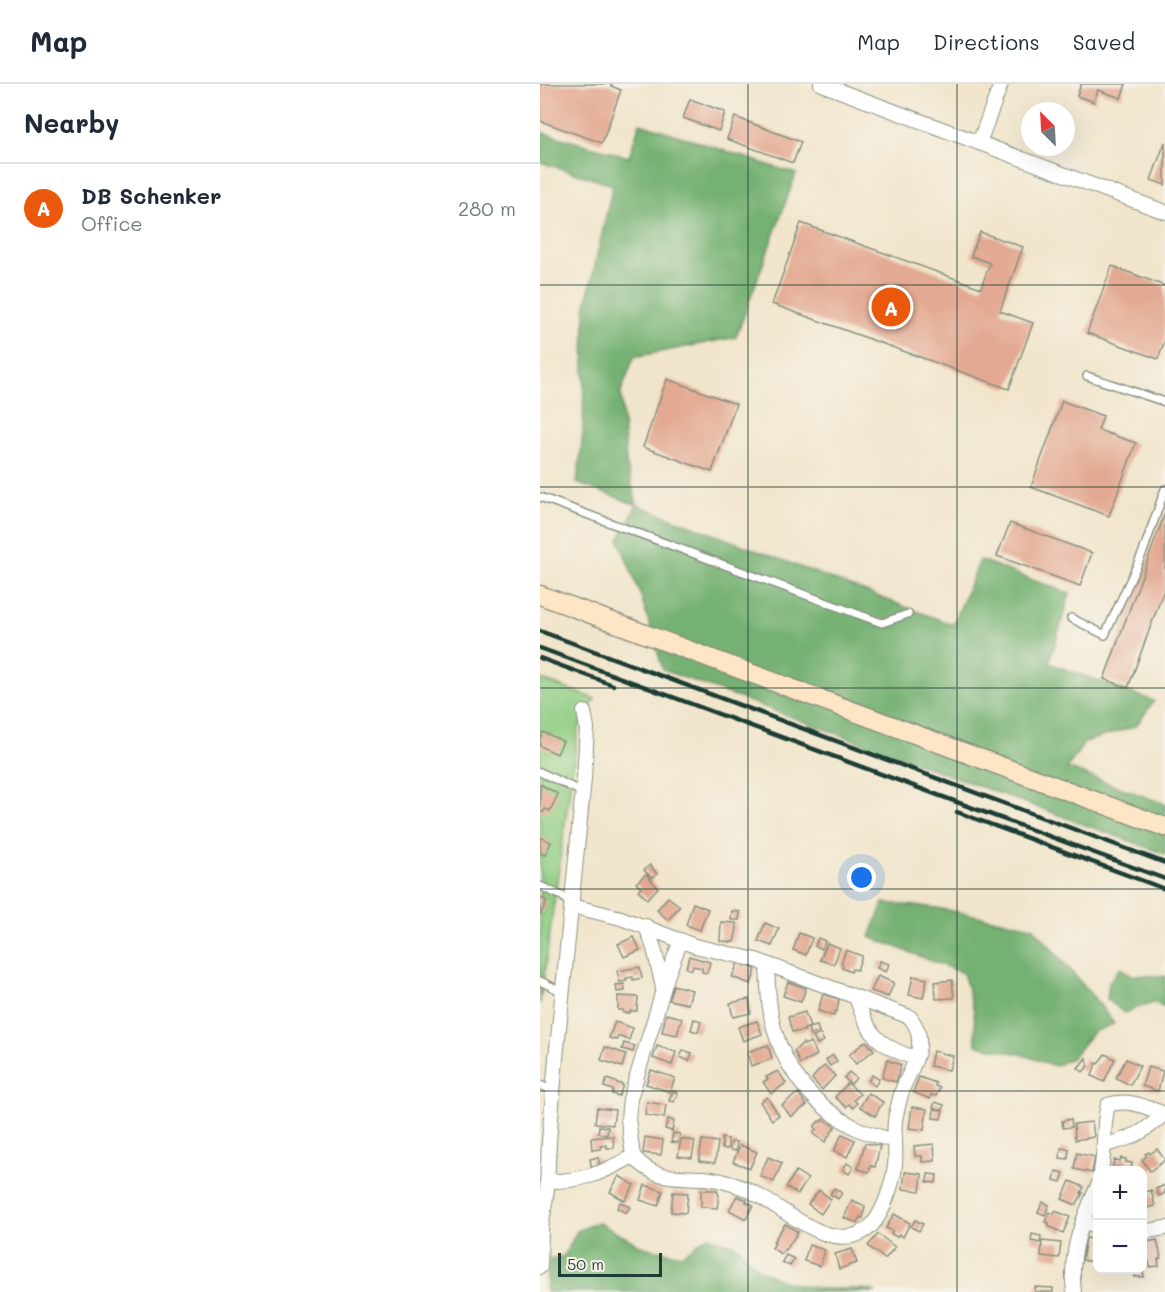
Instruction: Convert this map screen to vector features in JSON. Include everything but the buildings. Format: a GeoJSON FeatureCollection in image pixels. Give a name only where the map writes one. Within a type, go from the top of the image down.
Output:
{"type":"FeatureCollection","features":[{"type":"Feature","properties":{"kind":"main road"},"geometry":{"type":"LineString","coordinates":[[540,595],[1165,827]]}},
{"type":"Feature","properties":{"kind":"street"},"geometry":{"type":"LineString","coordinates":[[821,84],[1165,212]]}},
{"type":"Feature","properties":{"kind":"street"},"geometry":{"type":"LineString","coordinates":[[979,143],[1001,84]]}},
{"type":"Feature","properties":{"kind":"street"},"geometry":{"type":"LineString","coordinates":[[540,1267],[540,1229],[548,1181],[546,1088],[563,992],[572,906],[587,728],[584,711]]}},
{"type":"Feature","properties":{"kind":"street"},"geometry":{"type":"LineString","coordinates":[[572,906],[595,910],[646,926],[681,940],[695,946],[767,964],[910,1017],[919,1031],[919,1048],[903,1089],[895,1119],[895,1164],[888,1193],[878,1217],[867,1230],[854,1236],[835,1236],[816,1232],[764,1197],[744,1188],[704,1178],[662,1176],[647,1170],[633,1156],[628,1119],[630,1099],[681,940]]}},
{"type":"Feature","properties":{"kind":"street"},"geometry":{"type":"LineString","coordinates":[[646,926],[654,948],[663,991]]}},
{"type":"Feature","properties":{"kind":"street"},"geometry":{"type":"LineString","coordinates":[[767,964],[773,1027],[793,1072],[812,1096],[834,1115],[858,1129],[895,1142]]}},
{"type":"Feature","properties":{"kind":"street"},"geometry":{"type":"LineString","coordinates":[[856,997],[871,1034],[886,1046],[915,1058]]}},
{"type":"Feature","properties":{"kind":"street"},"geometry":{"type":"LineString","coordinates":[[1102,1166],[1105,1145],[1105,1117],[1108,1106],[1121,1101],[1165,1114],[1148,1130],[1126,1140],[1105,1145]]}},
{"type":"Feature","properties":{"kind":"street"},"geometry":{"type":"LineString","coordinates":[[548,1181],[567,1182],[585,1179],[633,1156]]}},
{"type":"Feature","properties":{"kind":"street"},"geometry":{"type":"LineString","coordinates":[[1074,1292],[1072,1272],[1076,1240],[1093,1197]]}},
{"type":"Feature","properties":{"kind":"street"},"geometry":{"type":"LineString","coordinates":[[1083,1221],[1093,1225]]}},
{"type":"Feature","properties":{"kind":"street"},"geometry":{"type":"LineString","coordinates":[[1147,1231],[1165,1228]]}},
{"type":"Feature","properties":{"kind":"lane"},"geometry":{"type":"LineString","coordinates":[[1087,376],[1165,402]]}},
{"type":"Feature","properties":{"kind":"lane"},"geometry":{"type":"LineString","coordinates":[[1071,618],[1105,635],[1143,552],[1165,489]]}},
{"type":"Feature","properties":{"kind":"lane"},"geometry":{"type":"LineString","coordinates":[[540,497],[882,622],[908,614]]}},
{"type":"Feature","properties":{"kind":"lane"},"geometry":{"type":"LineString","coordinates":[[540,772],[582,792]]}},
{"type":"Feature","properties":{"kind":"lane"},"geometry":{"type":"LineString","coordinates":[[540,886],[562,896],[572,906]]}},
{"type":"Feature","properties":{"kind":"lane"},"geometry":{"type":"LineString","coordinates":[[540,981],[563,992]]}},
{"type":"Feature","properties":{"kind":"green space"},"geometry":{"type":"Polygon","coordinates":[[[640,123],[796,174],[736,337],[634,357],[621,392],[626,462],[637,505],[577,483],[583,434],[585,309],[613,185],[540,162],[540,132],[629,157],[640,123]]]}},
{"type":"Feature","properties":{"kind":"green space"},"geometry":{"type":"Polygon","coordinates":[[[637,505],[953,625],[980,560],[1070,594],[1049,663],[1154,701],[1136,726],[1085,742],[1067,768],[1165,804],[1165,854],[663,670],[641,596],[619,540],[637,505]]]}},
{"type":"Feature","properties":{"kind":"green space"},"geometry":{"type":"Polygon","coordinates":[[[540,679],[595,699],[578,730],[540,1004],[540,679]]]}},
{"type":"Feature","properties":{"kind":"green space"},"geometry":{"type":"Polygon","coordinates":[[[883,903],[937,908],[1033,927],[1114,1024],[1093,1032],[1072,1058],[1055,1066],[1020,1054],[976,1045],[974,1011],[963,973],[870,937],[883,903]]]}},
{"type":"Feature","properties":{"kind":"green space"},"geometry":{"type":"Polygon","coordinates":[[[1120,968],[1131,975],[1165,976],[1165,1007],[1152,1002],[1124,1013],[1107,999],[1109,982],[1120,968]]]}},
{"type":"Feature","properties":{"kind":"green space"},"geometry":{"type":"Polygon","coordinates":[[[597,1222],[643,1247],[682,1255],[708,1236],[737,1246],[759,1270],[785,1282],[821,1289],[862,1289],[876,1292],[546,1292],[549,1259],[564,1256],[577,1231],[597,1222]]]}},
{"type":"Feature","properties":{"kind":"railway"},"geometry":{"type":"LineString","coordinates":[[540,631],[1165,863]]}},
{"type":"Feature","properties":{"kind":"railway"},"geometry":{"type":"LineString","coordinates":[[540,648],[1165,879]]}},
{"type":"Feature","properties":{"kind":"railway"},"geometry":{"type":"LineString","coordinates":[[540,658],[613,685]]}},
{"type":"Feature","properties":{"kind":"railway"},"geometry":{"type":"LineString","coordinates":[[957,812],[1165,889]]}},
{"type":"Feature","properties":{"kind":"place","name":"DB Schenker"},"geometry":{"type":"Point","coordinates":[891,307]}}]}
